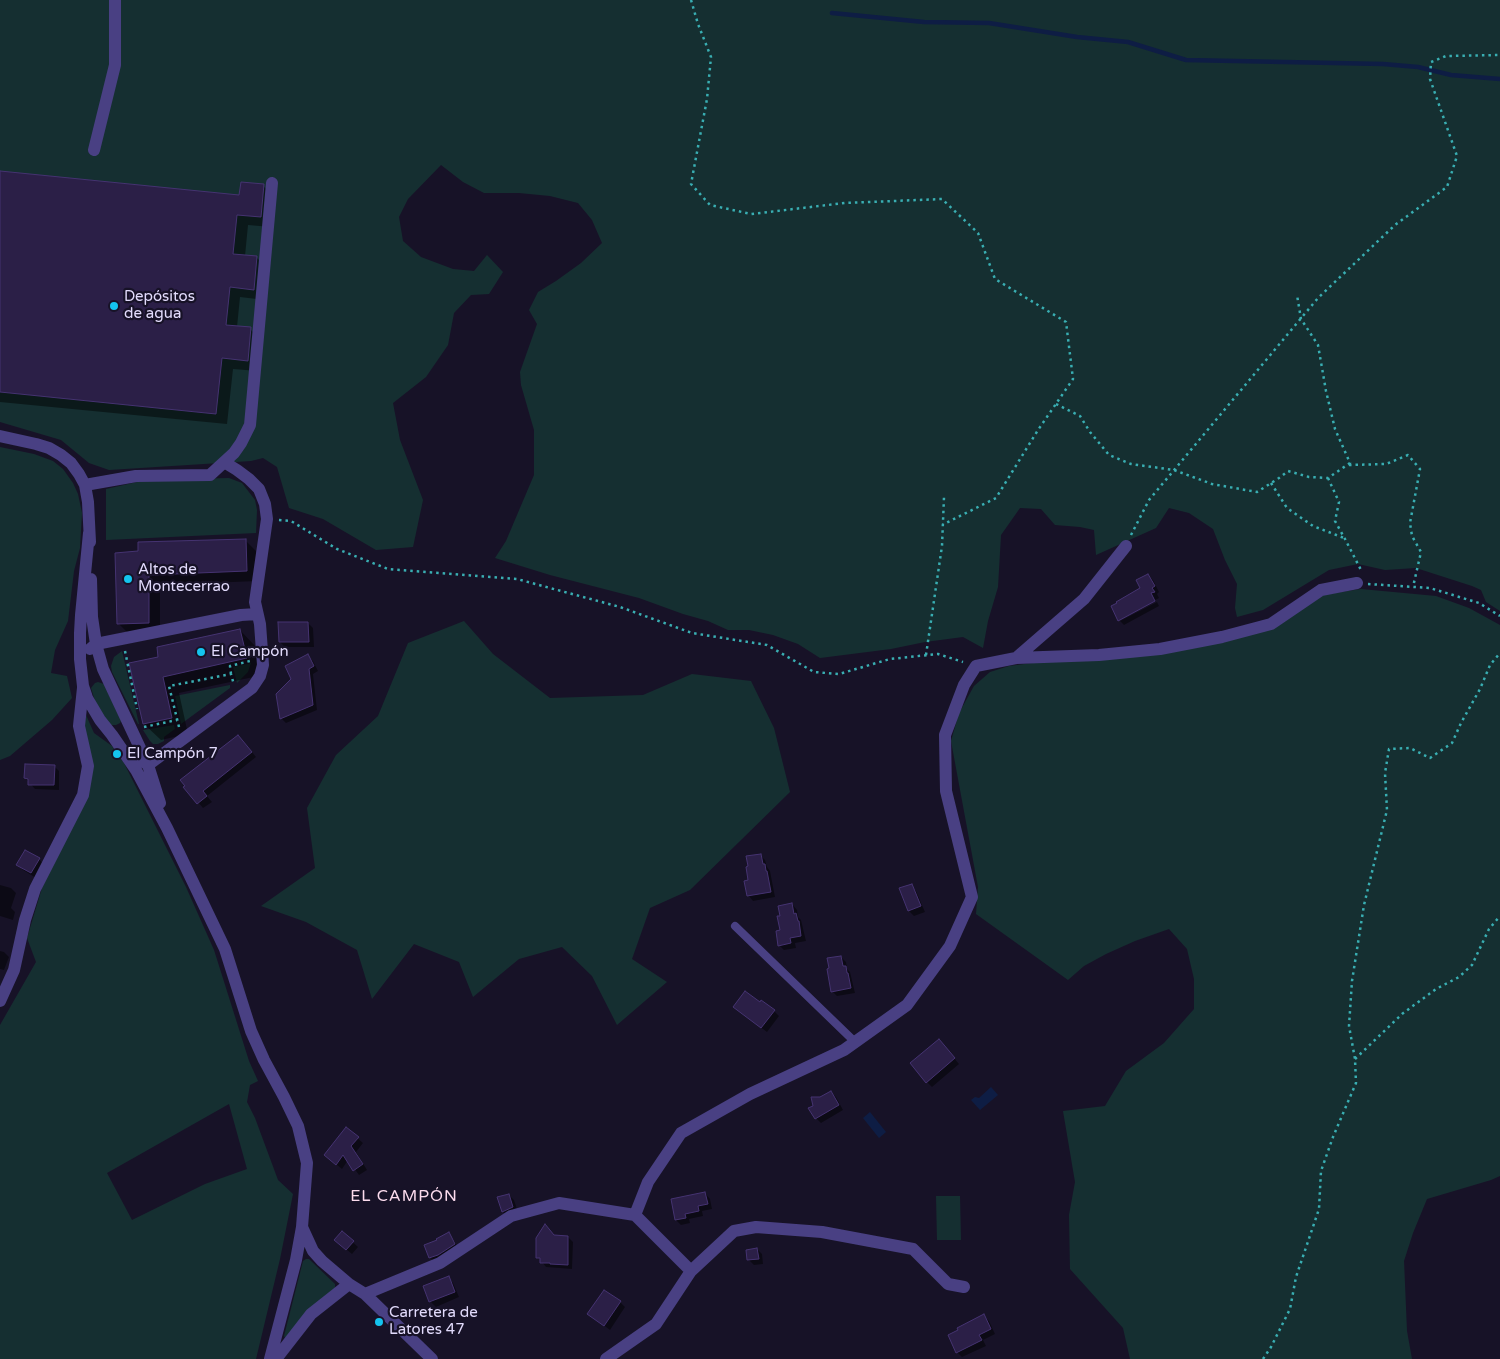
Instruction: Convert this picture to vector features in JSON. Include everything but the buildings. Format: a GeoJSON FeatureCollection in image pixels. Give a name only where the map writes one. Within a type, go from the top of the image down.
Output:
{"type":"FeatureCollection","features":[{"type":"Feature","properties":{"kind":"street"},"geometry":{"type":"LineString","coordinates":[[94,150],[115,65],[114,0]]}},
{"type":"Feature","properties":{"kind":"street"},"geometry":{"type":"LineString","coordinates":[[85,486],[136,476],[210,475],[234,453],[250,425],[272,183]]}},
{"type":"Feature","properties":{"kind":"street"},"geometry":{"type":"LineString","coordinates":[[0,436],[49,448],[61,455],[71,463],[85,486],[88,502],[92,617],[96,644],[103,669],[148,765],[167,828]]}},
{"type":"Feature","properties":{"kind":"street"},"geometry":{"type":"LineString","coordinates":[[148,765],[252,688],[260,676],[263,666],[255,602],[267,519],[266,504],[259,490],[237,470],[224,462]]}},
{"type":"Feature","properties":{"kind":"street"},"geometry":{"type":"LineString","coordinates":[[0,1001],[5,980],[14,970],[25,920],[35,889],[83,795],[88,766],[79,726],[83,686],[80,659],[80,616],[89,533]]}},
{"type":"Feature","properties":{"kind":"street"},"geometry":{"type":"LineString","coordinates":[[1016,658],[1084,599],[1126,546]]}},
{"type":"Feature","properties":{"kind":"street"},"geometry":{"type":"LineString","coordinates":[[635,1215],[648,1182],[681,1133],[750,1094],[844,1050],[856,1042],[906,1005],[950,946],[972,897],[946,791],[945,735],[964,685],[976,666],[1016,658],[1099,656],[1160,649],[1222,637],[1270,624],[1321,590],[1360,580]]}},
{"type":"Feature","properties":{"kind":"street"},"geometry":{"type":"LineString","coordinates":[[80,659],[96,644],[240,615],[257,614]]}},
{"type":"Feature","properties":{"kind":"street"},"geometry":{"type":"LineString","coordinates":[[83,686],[93,711],[136,770],[167,828],[225,949],[248,1021],[261,1052],[298,1126],[307,1163],[302,1227],[296,1260],[270,1359]]}},
{"type":"Feature","properties":{"kind":"street"},"geometry":{"type":"LineString","coordinates":[[112,735],[122,738],[130,750],[148,765]]}},
{"type":"Feature","properties":{"kind":"street"},"geometry":{"type":"LineString","coordinates":[[365,1294],[440,1263],[511,1216],[560,1203],[635,1215],[691,1271]]}},
{"type":"Feature","properties":{"kind":"street"},"geometry":{"type":"LineString","coordinates":[[302,1227],[313,1251],[349,1284],[365,1294],[432,1359]]}},
{"type":"Feature","properties":{"kind":"street"},"geometry":{"type":"LineString","coordinates":[[606,1359],[656,1324],[691,1271],[734,1231],[756,1227],[822,1232],[913,1249],[948,1284],[964,1287]]}},
{"type":"Feature","properties":{"kind":"street"},"geometry":{"type":"LineString","coordinates":[[276,1359],[311,1314],[349,1284]]}},
{"type":"Feature","properties":{"kind":"lane"},"geometry":{"type":"LineString","coordinates":[[735,926],[856,1042]]}},
{"type":"Feature","properties":{"kind":"path"},"geometry":{"type":"LineString","coordinates":[[691,0],[711,57],[707,100],[691,184],[710,205],[750,214],[845,203],[942,200],[978,233],[995,279],[1066,322],[1073,378],[996,498],[942,525]]}},
{"type":"Feature","properties":{"kind":"path"},"geometry":{"type":"LineString","coordinates":[[1126,546],[1149,500],[1318,298],[1395,225],[1447,186],[1457,156],[1430,79],[1432,62],[1446,56],[1500,55]]}},
{"type":"Feature","properties":{"kind":"path"},"geometry":{"type":"LineString","coordinates":[[1297,295],[1301,319],[1318,345],[1335,429],[1350,463],[1348,465]]}},
{"type":"Feature","properties":{"kind":"path"},"geometry":{"type":"LineString","coordinates":[[1056,404],[1080,416],[1090,432],[1109,454],[1131,464],[1174,470],[1212,484],[1257,492],[1288,470],[1309,477],[1328,478],[1348,465],[1386,464],[1408,455],[1420,469],[1410,523],[1412,536],[1421,552],[1414,587]]}},
{"type":"Feature","properties":{"kind":"path"},"geometry":{"type":"LineString","coordinates":[[1328,478],[1339,502],[1335,521],[1345,539],[1360,580],[1430,588],[1479,603],[1500,616]]}},
{"type":"Feature","properties":{"kind":"path"},"geometry":{"type":"LineString","coordinates":[[1271,483],[1287,508],[1313,526],[1345,539]]}},
{"type":"Feature","properties":{"kind":"path"},"geometry":{"type":"LineString","coordinates":[[926,655],[942,546],[944,497]]}},
{"type":"Feature","properties":{"kind":"path"},"geometry":{"type":"LineString","coordinates":[[267,519],[291,521],[337,549],[388,569],[517,579],[620,607],[692,634],[767,645],[814,672],[838,674],[890,659],[938,654],[976,666]]}},
{"type":"Feature","properties":{"kind":"path"},"geometry":{"type":"LineString","coordinates":[[1263,1359],[1290,1308],[1296,1277],[1319,1209],[1321,1170],[1356,1083],[1355,1059],[1348,1026],[1352,981],[1364,905],[1387,810],[1386,773],[1389,749],[1410,748],[1430,758],[1452,743],[1480,689],[1490,664],[1500,652]]}},
{"type":"Feature","properties":{"kind":"path"},"geometry":{"type":"LineString","coordinates":[[125,654],[137,710]]}},
{"type":"Feature","properties":{"kind":"path"},"geometry":{"type":"LineString","coordinates":[[238,698],[230,666],[263,658]]}},
{"type":"Feature","properties":{"kind":"path"},"geometry":{"type":"LineString","coordinates":[[141,728],[177,720],[169,686],[231,674]]}},
{"type":"Feature","properties":{"kind":"path"},"geometry":{"type":"LineString","coordinates":[[1355,1059],[1402,1014],[1436,990],[1459,977],[1472,965],[1489,929],[1500,916]]}},
{"type":"Feature","properties":{"kind":"green space"},"geometry":{"type":"Polygon","coordinates":[[[0,0],[1500,0],[1500,611],[1486,602],[1481,590],[1472,586],[1416,568],[1385,570],[1358,564],[1329,570],[1263,610],[1237,617],[1235,608],[1237,584],[1213,529],[1189,513],[1169,508],[1156,528],[1096,555],[1094,530],[1055,525],[1041,509],[1020,508],[1001,535],[998,587],[988,621],[983,648],[963,637],[820,658],[798,644],[773,635],[749,630],[728,630],[708,621],[639,598],[550,575],[495,558],[506,541],[534,475],[534,430],[521,385],[520,372],[537,324],[529,310],[538,292],[581,263],[602,243],[592,220],[578,203],[550,196],[519,193],[484,193],[463,182],[441,165],[408,199],[399,217],[403,241],[421,257],[453,269],[474,271],[487,255],[503,272],[489,294],[471,295],[454,313],[448,345],[426,377],[393,403],[400,440],[423,500],[413,547],[376,550],[323,519],[289,508],[277,467],[263,458],[251,461],[109,470],[89,463],[61,440],[0,422],[0,0]]]}},
{"type":"Feature","properties":{"kind":"green space"},"geometry":{"type":"Polygon","coordinates":[[[0,447],[34,454],[53,461],[63,469],[78,494],[82,513],[80,548],[74,571],[68,621],[55,650],[51,673],[67,676],[72,698],[52,720],[10,756],[0,760],[0,447]]]}},
{"type":"Feature","properties":{"kind":"green space"},"geometry":{"type":"Polygon","coordinates":[[[229,478],[242,483],[255,500],[257,510],[256,533],[106,540],[106,489],[146,480],[229,478]]]}},
{"type":"Feature","properties":{"kind":"green space"},"geometry":{"type":"Polygon","coordinates":[[[1361,589],[1436,596],[1469,608],[1500,625],[1500,1176],[1427,1199],[1404,1261],[1407,1331],[1412,1359],[1130,1359],[1123,1328],[1070,1269],[1069,1215],[1075,1182],[1063,1111],[1105,1106],[1126,1071],[1164,1043],[1194,1009],[1194,979],[1187,949],[1169,929],[1106,954],[1084,966],[1068,980],[976,914],[978,887],[951,741],[959,713],[974,686],[990,672],[1009,666],[1237,638],[1321,595],[1361,589]]]}},
{"type":"Feature","properties":{"kind":"green space"},"geometry":{"type":"Polygon","coordinates":[[[464,621],[493,654],[550,698],[643,695],[692,674],[751,681],[774,728],[790,792],[690,890],[650,908],[632,959],[667,982],[617,1025],[592,976],[562,947],[519,959],[473,997],[459,962],[414,944],[372,999],[357,950],[306,922],[261,906],[315,868],[307,808],[336,755],[378,716],[408,643],[464,621]]]}},
{"type":"Feature","properties":{"kind":"green space"},"geometry":{"type":"Polygon","coordinates":[[[122,651],[139,724],[112,672],[111,666],[114,657],[122,651]]]}},
{"type":"Feature","properties":{"kind":"green space"},"geometry":{"type":"Polygon","coordinates":[[[251,663],[248,672],[237,683],[233,667],[251,663]]]}},
{"type":"Feature","properties":{"kind":"green space"},"geometry":{"type":"Polygon","coordinates":[[[98,682],[104,684],[121,721],[116,725],[111,725],[107,721],[96,704],[91,688],[98,682]]]}},
{"type":"Feature","properties":{"kind":"green space"},"geometry":{"type":"Polygon","coordinates":[[[230,685],[230,688],[181,724],[175,696],[230,685]]]}},
{"type":"Feature","properties":{"kind":"green space"},"geometry":{"type":"Polygon","coordinates":[[[86,715],[94,733],[112,746],[124,763],[186,887],[214,950],[249,1061],[258,1081],[250,1085],[247,1102],[255,1118],[278,1180],[293,1194],[280,1259],[256,1359],[0,1359],[0,1025],[36,962],[27,938],[42,888],[85,797],[84,729],[86,715]],[[229,1104],[107,1173],[132,1220],[205,1184],[247,1169],[229,1104]]]}},
{"type":"Feature","properties":{"kind":"green space"},"geometry":{"type":"Polygon","coordinates":[[[174,725],[175,729],[164,737],[164,741],[158,744],[153,744],[143,730],[174,725]]]}},
{"type":"Feature","properties":{"kind":"green space"},"geometry":{"type":"Polygon","coordinates":[[[936,1196],[960,1196],[961,1240],[937,1240],[936,1196]]]}},
{"type":"Feature","properties":{"kind":"green space"},"geometry":{"type":"Polygon","coordinates":[[[309,1259],[335,1284],[335,1290],[285,1338],[303,1261],[309,1259]]]}},
{"type":"Feature","properties":{"kind":"water"},"geometry":{"type":"Polygon","coordinates":[[[991,1087],[998,1095],[980,1110],[971,1100],[975,1097],[979,1098],[991,1087]]]}},
{"type":"Feature","properties":{"kind":"water"},"geometry":{"type":"Polygon","coordinates":[[[870,1112],[886,1132],[879,1138],[863,1118],[870,1112]]]}},
{"type":"Feature","properties":{"kind":"waterway"},"geometry":{"type":"LineString","coordinates":[[832,13],[924,22],[989,23],[1077,37],[1128,42],[1186,60],[1383,64],[1418,67],[1451,75],[1500,79]]}},
{"type":"Feature","properties":{"kind":"place","name":"Depósitos de agua"},"geometry":{"type":"Point","coordinates":[114,306]}},
{"type":"Feature","properties":{"kind":"place","name":"Altos de Montecerrao"},"geometry":{"type":"Point","coordinates":[128,579]}},
{"type":"Feature","properties":{"kind":"place","name":"El Campón"},"geometry":{"type":"Point","coordinates":[201,652]}},
{"type":"Feature","properties":{"kind":"place","name":"El Campón 7"},"geometry":{"type":"Point","coordinates":[117,754]}},
{"type":"Feature","properties":{"kind":"place","name":"Carretera de Latores 47"},"geometry":{"type":"Point","coordinates":[379,1322]}},
{"type":"Feature","properties":{"kind":"district","name":"EL CAMPÓN"},"geometry":{"type":"Point","coordinates":[404,1197]}}]}
